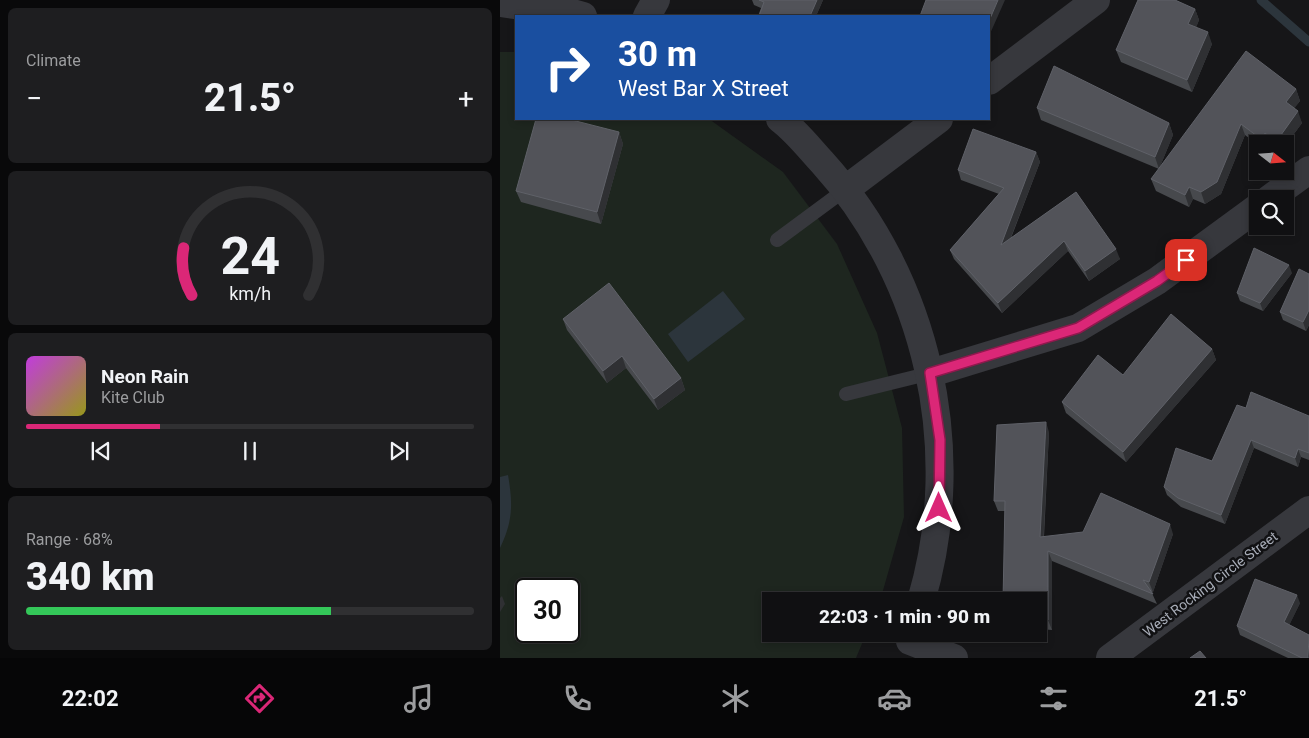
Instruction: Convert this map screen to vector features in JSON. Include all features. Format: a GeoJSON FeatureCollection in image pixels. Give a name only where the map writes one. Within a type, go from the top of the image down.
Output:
{"type":"FeatureCollection","features":[{"type":"Feature","properties":{"kind":"street"},"geometry":{"type":"LineString","coordinates":[[648,15],[656,0]]}},
{"type":"Feature","properties":{"kind":"street"},"geometry":{"type":"LineString","coordinates":[[990,80],[1096,0]]}},
{"type":"Feature","properties":{"kind":"street"},"geometry":{"type":"LineString","coordinates":[[500,3],[577,15]]}},
{"type":"Feature","properties":{"kind":"street"},"geometry":{"type":"LineString","coordinates":[[781,120],[846,189],[887,255],[911,308],[930,373],[940,440],[939,508],[929,576],[924,592]]}},
{"type":"Feature","properties":{"kind":"street"},"geometry":{"type":"LineString","coordinates":[[846,189],[938,120]]}},
{"type":"Feature","properties":{"kind":"street"},"geometry":{"type":"LineString","coordinates":[[1281,190],[1309,170]]}},
{"type":"Feature","properties":{"kind":"street"},"geometry":{"type":"LineString","coordinates":[[930,373],[1078,328],[1157,281],[1249,214]]}},
{"type":"Feature","properties":{"kind":"street","name":"West Rocking Circle Street"},"geometry":{"type":"LineString","coordinates":[[1110,658],[1309,510]]}},
{"type":"Feature","properties":{"kind":"street"},"geometry":{"type":"LineString","coordinates":[[904,642],[954,658]]}},
{"type":"Feature","properties":{"kind":"lane"},"geometry":{"type":"LineString","coordinates":[[777,240],[846,189]]}},
{"type":"Feature","properties":{"kind":"lane"},"geometry":{"type":"LineString","coordinates":[[846,394],[930,373]]}},
{"type":"Feature","properties":{"kind":"shaded area"},"geometry":{"type":"Polygon","coordinates":[[[500,52],[515,52],[515,120],[710,120],[783,172],[837,244],[877,333],[902,428],[904,517],[883,592],[762,592],[762,642],[863,642],[856,658],[500,658],[500,52]]]}},
{"type":"Feature","properties":{"kind":"shaded area"},"geometry":{"type":"Polygon","coordinates":[[[723,291],[745,319],[688,362],[668,334],[723,291]]]}},
{"type":"Feature","properties":{"kind":"shaded area"},"geometry":{"type":"Polygon","coordinates":[[[508,475],[511,512],[510,521],[500,548],[500,477],[508,475]]]}},
{"type":"Feature","properties":{"kind":"building"},"geometry":{"type":"Polygon","coordinates":[[[759,0],[817,0],[810,15],[759,15],[764,2],[759,0]]]}},
{"type":"Feature","properties":{"kind":"building"},"geometry":{"type":"Polygon","coordinates":[[[926,0],[998,0],[990,19],[990,15],[920,15],[926,0]]]}},
{"type":"Feature","properties":{"kind":"building"},"geometry":{"type":"Polygon","coordinates":[[[1138,0],[1175,0],[1195,9],[1188,24],[1208,32],[1187,80],[1116,50],[1138,0]]]}},
{"type":"Feature","properties":{"kind":"building"},"geometry":{"type":"Polygon","coordinates":[[[1246,51],[1296,89],[1286,102],[1298,111],[1281,135],[1267,135],[1265,133],[1264,135],[1256,135],[1241,124],[1217,182],[1201,192],[1189,187],[1185,195],[1151,179],[1246,51]]]}},
{"type":"Feature","properties":{"kind":"building"},"geometry":{"type":"Polygon","coordinates":[[[1054,66],[1169,123],[1155,157],[1037,108],[1054,66]]]}},
{"type":"Feature","properties":{"kind":"building"},"geometry":{"type":"Polygon","coordinates":[[[536,120],[572,120],[619,132],[597,212],[516,191],[536,120]]]}},
{"type":"Feature","properties":{"kind":"building"},"geometry":{"type":"Polygon","coordinates":[[[973,129],[1036,152],[1001,245],[1076,192],[1116,249],[1085,271],[1064,241],[998,303],[950,250],[1004,188],[958,170],[973,129]]]}},
{"type":"Feature","properties":{"kind":"building"},"geometry":{"type":"Polygon","coordinates":[[[1254,248],[1289,265],[1260,303],[1237,293],[1254,248]]]}},
{"type":"Feature","properties":{"kind":"building"},"geometry":{"type":"Polygon","coordinates":[[[1299,269],[1309,274],[1309,310],[1303,322],[1280,312],[1299,269]]]}},
{"type":"Feature","properties":{"kind":"building"},"geometry":{"type":"Polygon","coordinates":[[[609,283],[681,378],[654,399],[622,356],[603,371],[563,319],[609,283]]]}},
{"type":"Feature","properties":{"kind":"building"},"geometry":{"type":"Polygon","coordinates":[[[1171,314],[1212,349],[1123,452],[1062,402],[1098,355],[1123,375],[1171,314]]]}},
{"type":"Feature","properties":{"kind":"building"},"geometry":{"type":"Polygon","coordinates":[[[1251,392],[1309,416],[1309,453],[1298,449],[1295,458],[1251,440],[1221,515],[1178,498],[1164,487],[1176,448],[1212,461],[1237,405],[1246,408],[1251,392]]]}},
{"type":"Feature","properties":{"kind":"building"},"geometry":{"type":"Polygon","coordinates":[[[1046,422],[1040,537],[1083,532],[1101,493],[1170,524],[1149,582],[1143,580],[1153,594],[1048,551],[1048,620],[1047,592],[1003,592],[1005,501],[994,501],[997,425],[1046,422]]]}},
{"type":"Feature","properties":{"kind":"building"},"geometry":{"type":"Polygon","coordinates":[[[1255,579],[1297,595],[1284,622],[1309,635],[1308,658],[1302,658],[1237,626],[1255,579]]]}},
{"type":"Feature","properties":{"kind":"building"},"geometry":{"type":"Polygon","coordinates":[[[1200,651],[1206,658],[1190,658],[1200,651]]]}},
{"type":"Feature","properties":{"kind":"waterway"},"geometry":{"type":"LineString","coordinates":[[1261,0],[1309,42]]}},
{"type":"Feature","properties":{"kind":"route"},"geometry":{"type":"LineString","coordinates":[[939,508],[940,440],[930,373],[1078,328],[1157,281],[1186,260]]}}]}
